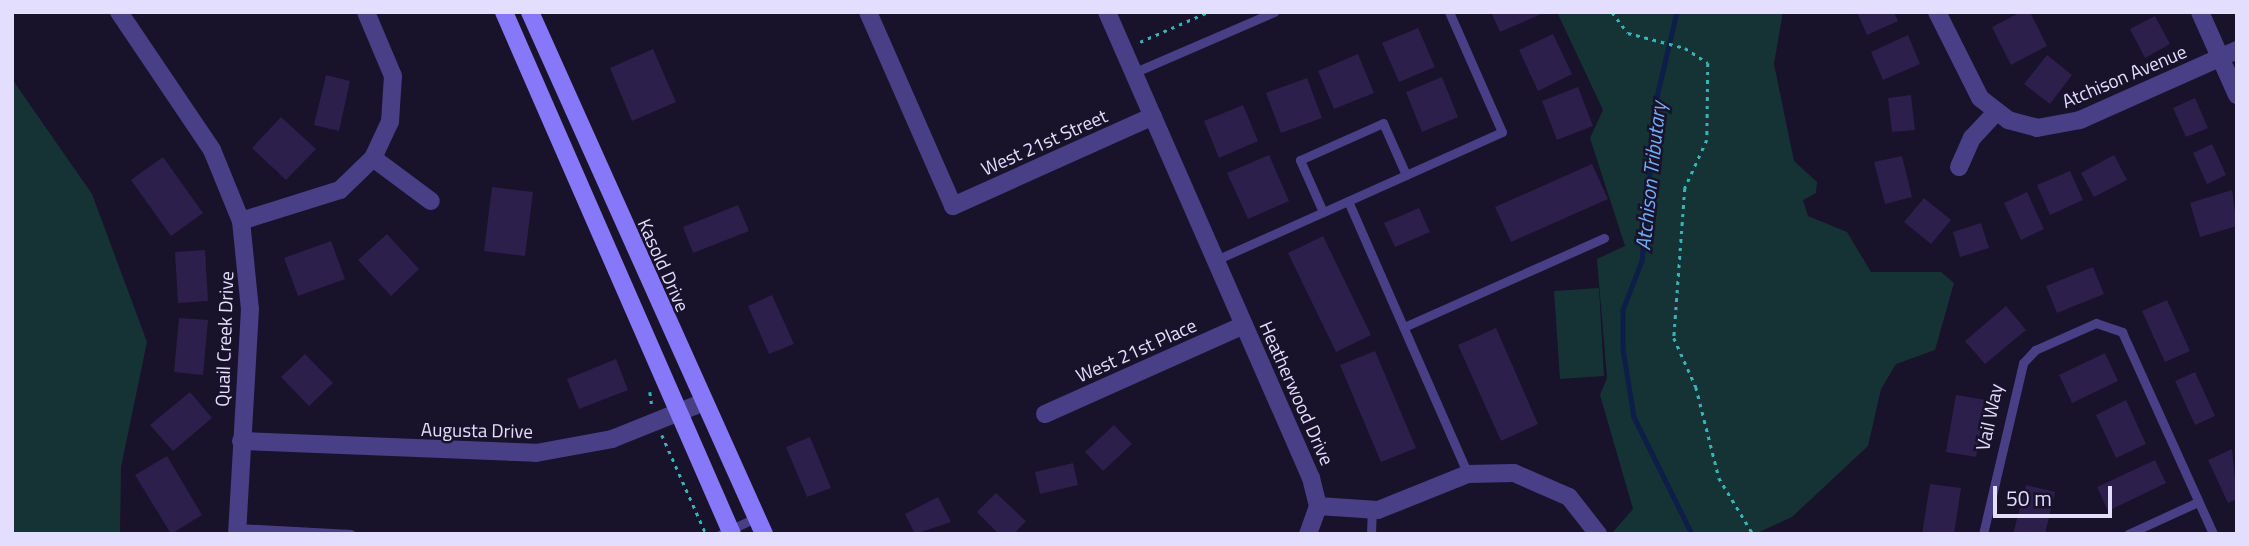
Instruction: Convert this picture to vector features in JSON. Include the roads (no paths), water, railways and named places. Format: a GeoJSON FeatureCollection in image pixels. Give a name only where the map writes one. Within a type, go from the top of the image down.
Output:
{"type":"FeatureCollection","features":[{"type":"Feature","properties":{"kind":"main road"},"geometry":{"type":"LineString","coordinates":[[505,12],[680,413],[728,532]]}},
{"type":"Feature","properties":{"kind":"main road","name":"Kasold Drive"},"geometry":{"type":"LineString","coordinates":[[530,12],[760,526]]}},
{"type":"Feature","properties":{"kind":"street","name":"Quail Creek Drive"},"geometry":{"type":"LineString","coordinates":[[119,12],[212,150],[242,221],[250,309],[237,531]]}},
{"type":"Feature","properties":{"kind":"street"},"geometry":{"type":"LineString","coordinates":[[242,221],[321,199],[373,158],[394,97],[390,60],[366,12]]}},
{"type":"Feature","properties":{"kind":"street","name":"West 21st Street"},"geometry":{"type":"LineString","coordinates":[[869,12],[953,206],[1153,117]]}},
{"type":"Feature","properties":{"kind":"street","name":"Heatherwood Drive"},"geometry":{"type":"LineString","coordinates":[[1107,12],[1244,325],[1318,506]]}},
{"type":"Feature","properties":{"kind":"street"},"geometry":{"type":"LineString","coordinates":[[1937,12],[1967,77],[1995,113],[1972,138],[1959,167]]}},
{"type":"Feature","properties":{"kind":"street"},"geometry":{"type":"LineString","coordinates":[[2200,12],[2237,95]]}},
{"type":"Feature","properties":{"kind":"street","name":"Atchison Avenue"},"geometry":{"type":"LineString","coordinates":[[1995,113],[2021,125],[2057,127],[2237,50]]}},
{"type":"Feature","properties":{"kind":"street"},"geometry":{"type":"LineString","coordinates":[[373,158],[431,201]]}},
{"type":"Feature","properties":{"kind":"street","name":"West 21st Place"},"geometry":{"type":"LineString","coordinates":[[1045,414],[1244,325]]}},
{"type":"Feature","properties":{"kind":"street","name":"Augusta Drive"},"geometry":{"type":"LineString","coordinates":[[241,441],[536,453],[612,439],[704,402]]}},
{"type":"Feature","properties":{"kind":"street"},"geometry":{"type":"LineString","coordinates":[[1308,534],[1318,506],[1372,510],[1468,474],[1537,479],[1569,497],[1598,534]]}},
{"type":"Feature","properties":{"kind":"lane"},"geometry":{"type":"LineString","coordinates":[[1133,73],[1273,12]]}},
{"type":"Feature","properties":{"kind":"lane"},"geometry":{"type":"LineString","coordinates":[[1216,260],[1502,132],[1449,12]]}},
{"type":"Feature","properties":{"kind":"lane"},"geometry":{"type":"LineString","coordinates":[[1323,212],[1300,160],[1383,123],[1406,175]]}},
{"type":"Feature","properties":{"kind":"lane"},"geometry":{"type":"LineString","coordinates":[[1348,201],[1468,474]]}},
{"type":"Feature","properties":{"kind":"lane"},"geometry":{"type":"LineString","coordinates":[[1404,327],[1604,238]]}},
{"type":"Feature","properties":{"kind":"lane","name":"Vail Way"},"geometry":{"type":"LineString","coordinates":[[1983,534],[2023,363],[2035,350],[2109,323],[2122,332],[2198,502]]}},
{"type":"Feature","properties":{"kind":"lane"},"geometry":{"type":"LineString","coordinates":[[2128,534],[2198,502],[2213,534]]}},
{"type":"Feature","properties":{"kind":"lane"},"geometry":{"type":"LineString","coordinates":[[1371,534],[1372,510]]}},
{"type":"Feature","properties":{"kind":"lane"},"geometry":{"type":"LineString","coordinates":[[728,532],[760,526]]}},
{"type":"Feature","properties":{"kind":"lane"},"geometry":{"type":"LineString","coordinates":[[237,531],[351,534]]}},
{"type":"Feature","properties":{"kind":"waterway","name":"Atchison Tributary"},"geometry":{"type":"LineString","coordinates":[[1677,12],[1657,97],[1642,261],[1623,310],[1623,349],[1634,417],[1692,534]]}}]}
